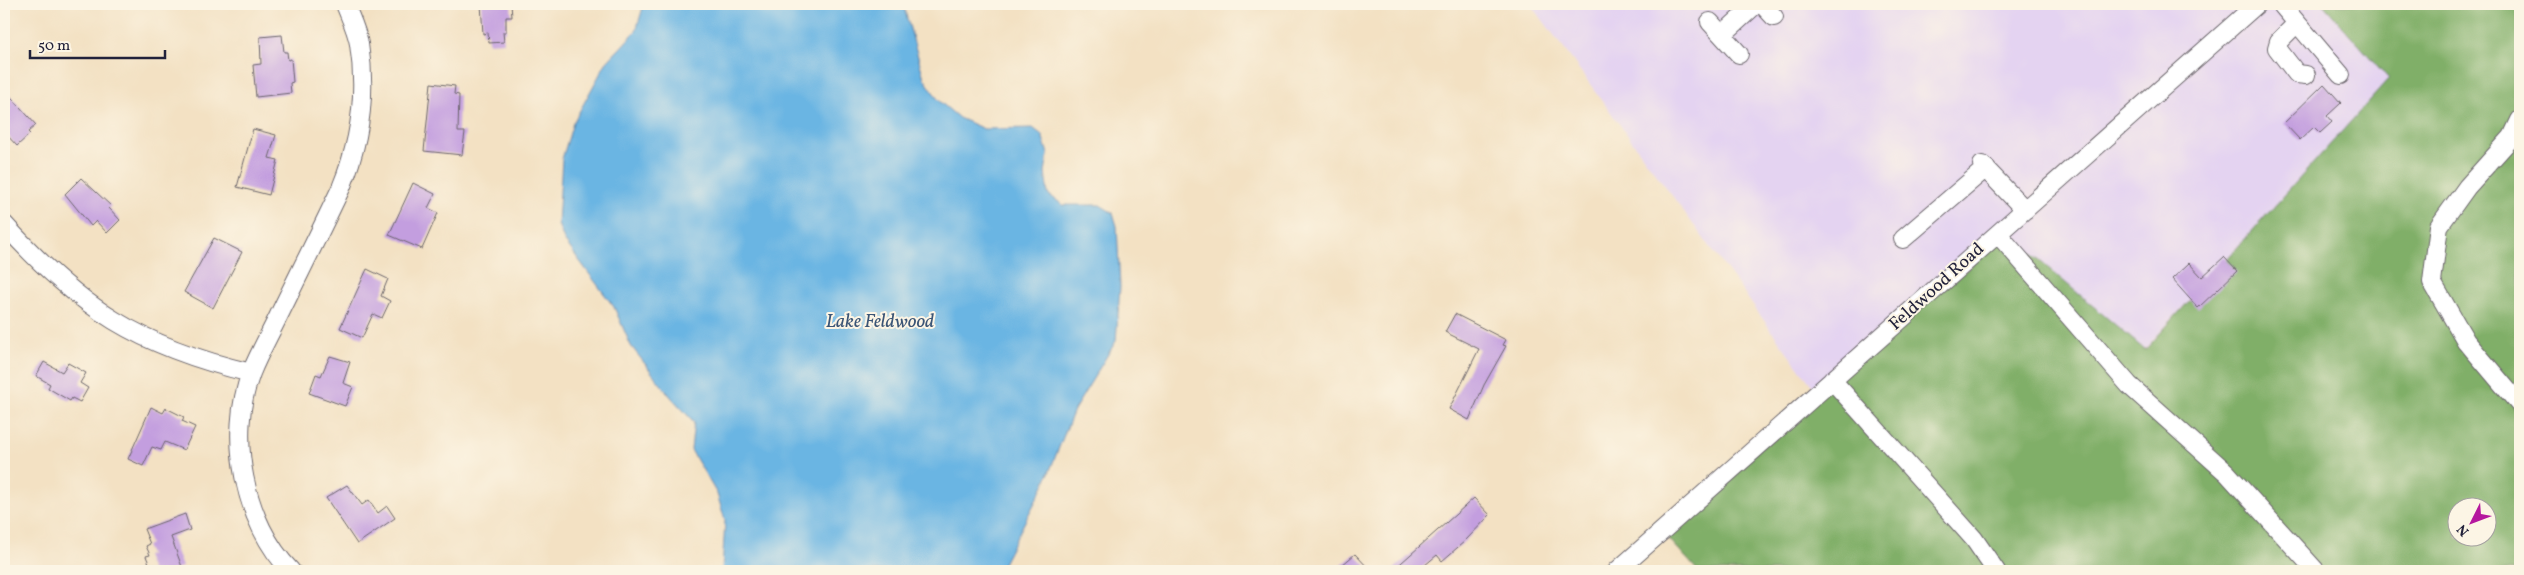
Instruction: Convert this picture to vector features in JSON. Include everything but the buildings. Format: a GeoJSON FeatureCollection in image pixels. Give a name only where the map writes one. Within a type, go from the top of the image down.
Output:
{"type":"FeatureCollection","features":[{"type":"Feature","properties":{"kind":"street"},"geometry":{"type":"LineString","coordinates":[[291,571],[282,562],[256,517],[242,471],[240,422],[251,374],[341,188],[353,159],[363,101],[359,43],[345,4]]}},
{"type":"Feature","properties":{"kind":"street"},"geometry":{"type":"LineString","coordinates":[[1739,54],[1716,29],[1756,4]]}},
{"type":"Feature","properties":{"kind":"street"},"geometry":{"type":"LineString","coordinates":[[1762,4],[1774,18]]}},
{"type":"Feature","properties":{"kind":"street","name":"Feldwood Road"},"geometry":{"type":"LineString","coordinates":[[1617,571],[2257,4]]}},
{"type":"Feature","properties":{"kind":"street"},"geometry":{"type":"LineString","coordinates":[[2281,4],[2341,75]]}},
{"type":"Feature","properties":{"kind":"street"},"geometry":{"type":"LineString","coordinates":[[2297,23],[2279,40],[2278,48],[2297,74],[2309,73],[2326,57]]}},
{"type":"Feature","properties":{"kind":"street"},"geometry":{"type":"LineString","coordinates":[[2520,120],[2512,137],[2466,186],[2439,226],[2432,282],[2466,342],[2520,405]]}},
{"type":"Feature","properties":{"kind":"street"},"geometry":{"type":"LineString","coordinates":[[1903,239],[1984,166],[2025,210]]}},
{"type":"Feature","properties":{"kind":"street"},"geometry":{"type":"LineString","coordinates":[[4,224],[34,257],[80,298],[118,325],[160,346],[205,362],[251,374]]}},
{"type":"Feature","properties":{"kind":"street"},"geometry":{"type":"LineString","coordinates":[[1998,234],[2129,385],[2227,473],[2316,571]]}},
{"type":"Feature","properties":{"kind":"street"},"geometry":{"type":"LineString","coordinates":[[1832,380],[1974,539],[1996,571]]}},
{"type":"Feature","properties":{"kind":"shaded area"},"geometry":{"type":"Polygon","coordinates":[[[1531,4],[2323,4],[2389,79],[2144,350],[2008,234],[1816,391],[1531,4]]]}},
{"type":"Feature","properties":{"kind":"green space"},"geometry":{"type":"Polygon","coordinates":[[[2323,4],[2520,4],[2520,571],[1698,571],[1662,531],[2008,234],[2145,350],[2389,79],[2323,4]]]}},
{"type":"Feature","properties":{"kind":"water","name":"Lake Feldwood"},"geometry":{"type":"Polygon","coordinates":[[[644,4],[903,4],[924,78],[939,101],[959,118],[984,129],[1033,128],[1042,135],[1048,154],[1045,172],[1048,194],[1063,205],[1100,205],[1113,213],[1117,226],[1120,287],[1116,341],[1074,410],[1044,485],[999,571],[722,571],[725,520],[717,494],[691,450],[694,422],[671,397],[631,346],[614,307],[564,240],[558,224],[562,159],[573,123],[606,63],[636,31],[644,4]]]}}]}
